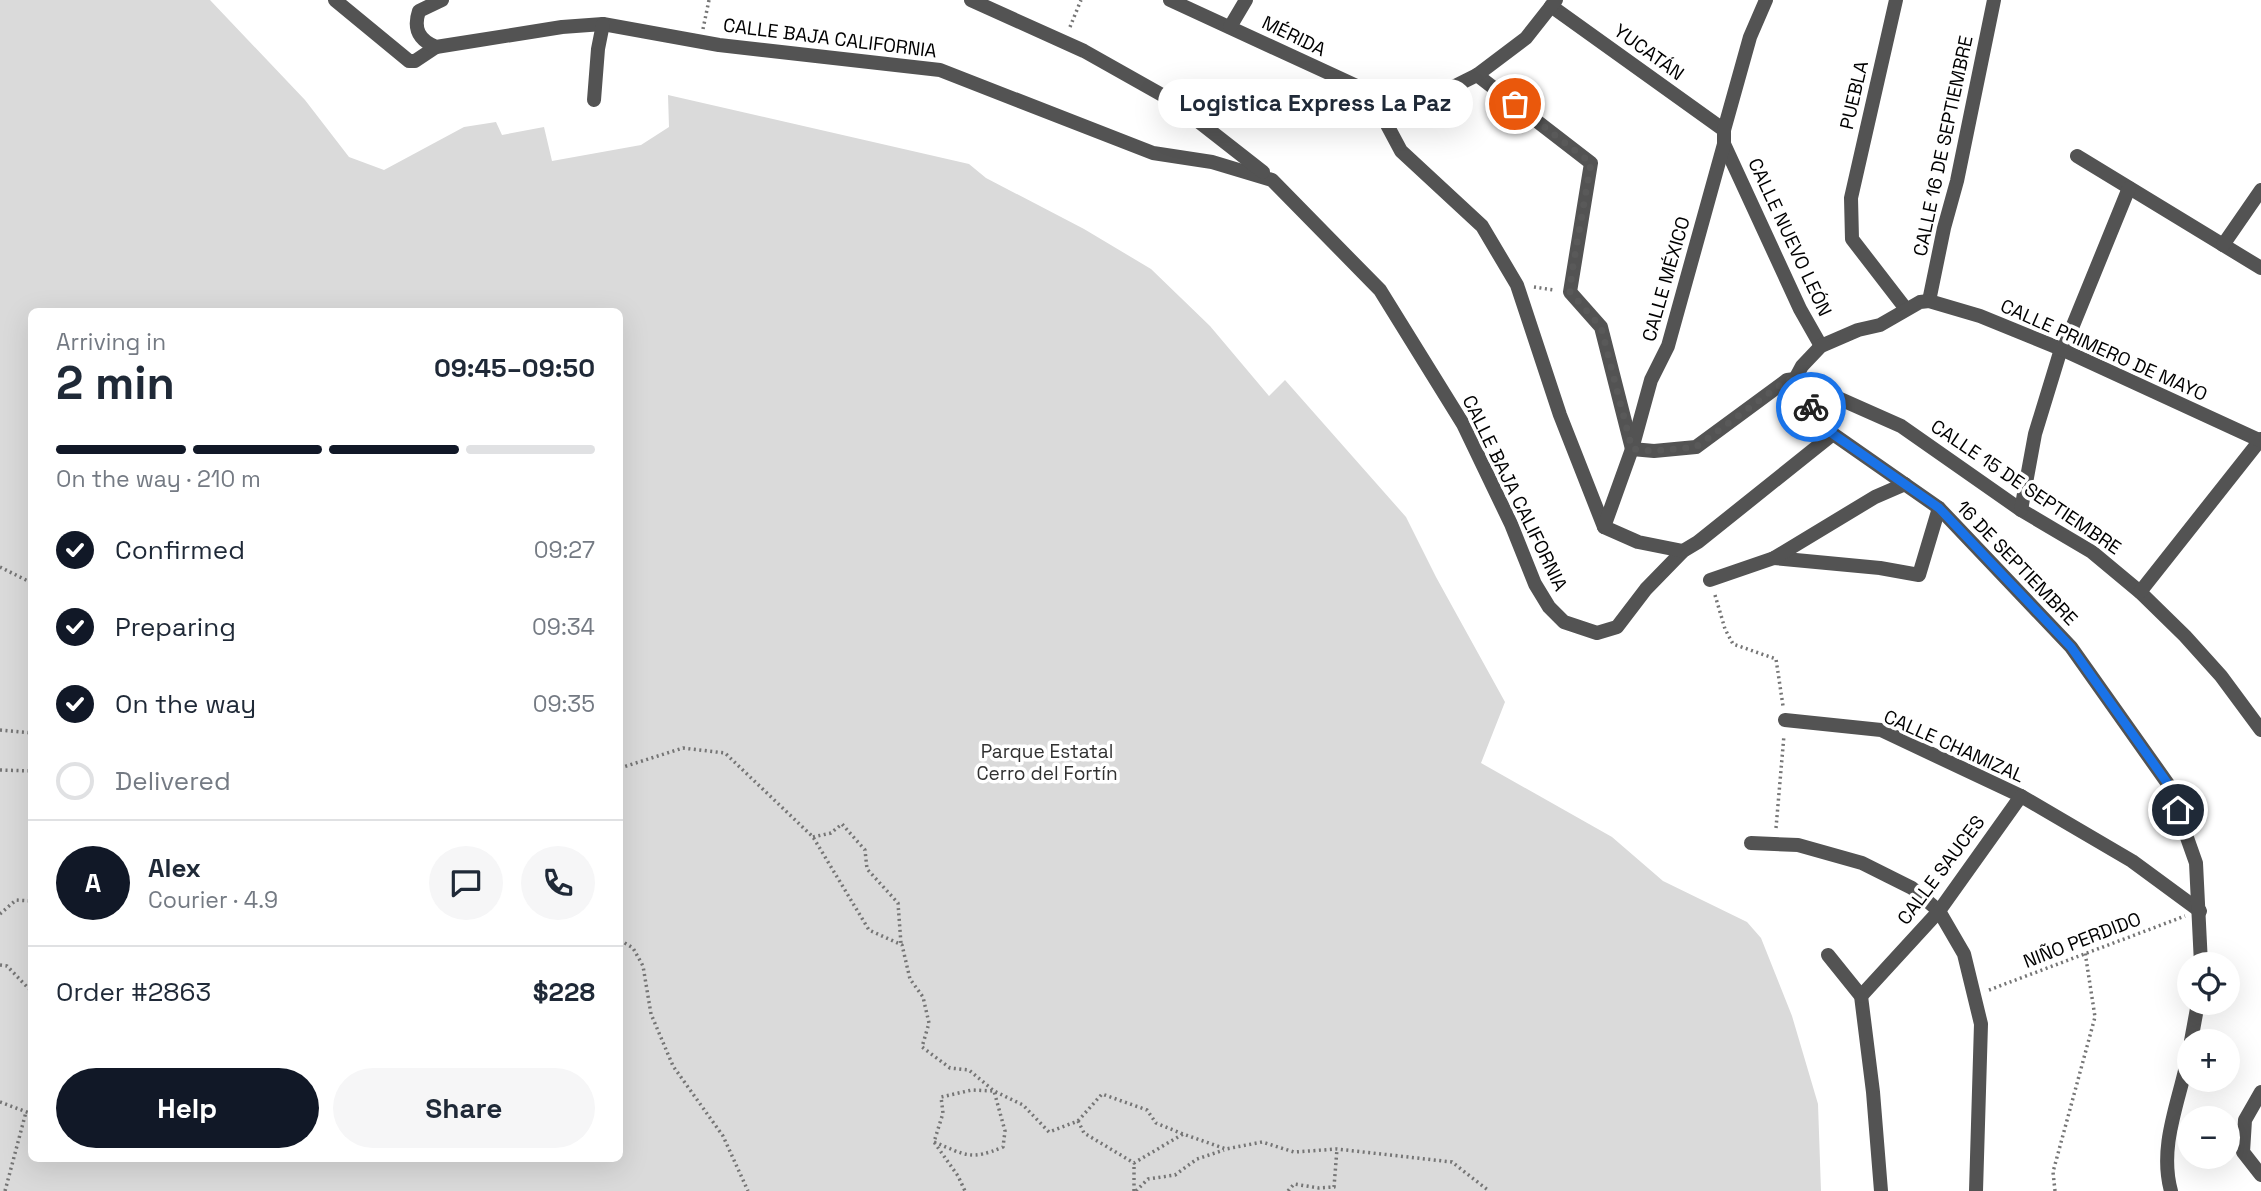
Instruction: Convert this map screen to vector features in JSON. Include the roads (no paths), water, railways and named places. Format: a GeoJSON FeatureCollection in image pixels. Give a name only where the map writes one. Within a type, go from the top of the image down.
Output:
{"type":"FeatureCollection","features":[{"type":"Feature","properties":{"kind":"street","name":"CALLE BAJA CALIFORNIA"},"geometry":{"type":"LineString","coordinates":[[335,0],[404,59],[415,61],[436,47],[562,27],[603,24],[719,45],[940,70],[1153,153],[1212,162],[1272,180],[1380,290],[1463,424],[1511,524],[1535,584],[1549,607],[1564,622],[1597,633],[1617,627],[1646,589],[1683,551],[1698,542],[1833,434]]}},
{"type":"Feature","properties":{"kind":"street"},"geometry":{"type":"LineString","coordinates":[[436,47],[426,43],[417,33],[417,6],[442,0]]}},
{"type":"Feature","properties":{"kind":"street"},"geometry":{"type":"LineString","coordinates":[[971,0],[1064,42],[1171,100],[1272,180]]}},
{"type":"Feature","properties":{"kind":"street","name":"MÉRIDA"},"geometry":{"type":"LineString","coordinates":[[1170,0],[1372,93],[1382,103],[1385,121],[1401,150],[1482,226],[1517,285],[1560,415],[1604,527]]}},
{"type":"Feature","properties":{"kind":"street"},"geometry":{"type":"LineString","coordinates":[[1230,27],[1246,0]]}},
{"type":"Feature","properties":{"kind":"street","name":"CALLE MÉXICO"},"geometry":{"type":"LineString","coordinates":[[1604,527],[1632,449],[1651,380],[1668,346],[1750,37],[1766,0]]}},
{"type":"Feature","properties":{"kind":"street","name":"PUEBLA"},"geometry":{"type":"LineString","coordinates":[[1896,0],[1851,198],[1852,239],[1906,309]]}},
{"type":"Feature","properties":{"kind":"street","name":"CALLE 16 DE SEPTIEMBRE"},"geometry":{"type":"LineString","coordinates":[[1929,301],[1994,0]]}},
{"type":"Feature","properties":{"kind":"street"},"geometry":{"type":"LineString","coordinates":[[1385,121],[1477,75],[1526,38],[1553,3]]}},
{"type":"Feature","properties":{"kind":"street","name":"YUCATÁN"},"geometry":{"type":"LineString","coordinates":[[1553,3],[1724,137]]}},
{"type":"Feature","properties":{"kind":"street"},"geometry":{"type":"LineString","coordinates":[[594,100],[603,24]]}},
{"type":"Feature","properties":{"kind":"street"},"geometry":{"type":"LineString","coordinates":[[1477,75],[1591,163],[1570,292],[1601,327],[1632,449],[1654,451],[1696,447],[1780,384],[1795,379],[1802,366],[1821,346],[1858,330],[1880,325],[1920,302],[1929,301]]}},
{"type":"Feature","properties":{"kind":"street","name":"CALLE NUEVO LEÓN"},"geometry":{"type":"LineString","coordinates":[[1724,137],[1800,309],[1821,346]]}},
{"type":"Feature","properties":{"kind":"street"},"geometry":{"type":"LineString","coordinates":[[2077,156],[2261,268]]}},
{"type":"Feature","properties":{"kind":"street"},"geometry":{"type":"LineString","coordinates":[[2021,510],[2035,434],[2062,349],[2129,188]]}},
{"type":"Feature","properties":{"kind":"street"},"geometry":{"type":"LineString","coordinates":[[2223,245],[2261,190]]}},
{"type":"Feature","properties":{"kind":"street","name":"CALLE PRIMERO DE MAYO"},"geometry":{"type":"LineString","coordinates":[[1929,301],[1980,316],[2062,349],[2261,440]]}},
{"type":"Feature","properties":{"kind":"street","name":"16 DE SEPTIEMBRE"},"geometry":{"type":"LineString","coordinates":[[1795,379],[1800,393],[1833,434],[1939,508],[2071,647],[2168,784],[2196,863],[2201,952]]}},
{"type":"Feature","properties":{"kind":"street","name":"CALLE 15 DE SEPTIEMBRE"},"geometry":{"type":"LineString","coordinates":[[1795,379],[1901,426],[2021,510],[2092,552],[2140,592],[2221,676],[2261,730]]}},
{"type":"Feature","properties":{"kind":"street"},"geometry":{"type":"LineString","coordinates":[[2140,592],[2261,440]]}},
{"type":"Feature","properties":{"kind":"street"},"geometry":{"type":"LineString","coordinates":[[1710,580],[1774,558],[1875,497],[1905,484]]}},
{"type":"Feature","properties":{"kind":"street"},"geometry":{"type":"LineString","coordinates":[[1774,558],[1880,568],[1919,575],[1939,508]]}},
{"type":"Feature","properties":{"kind":"street"},"geometry":{"type":"LineString","coordinates":[[1604,527],[1638,542],[1683,551]]}},
{"type":"Feature","properties":{"kind":"street","name":"CALLE CHAMIZAL"},"geometry":{"type":"LineString","coordinates":[[1785,720],[1881,730],[2021,796],[2132,861],[2200,911]]}},
{"type":"Feature","properties":{"kind":"street","name":"CALLE SAUCES"},"geometry":{"type":"LineString","coordinates":[[1861,996],[1939,911],[2021,796]]}},
{"type":"Feature","properties":{"kind":"street"},"geometry":{"type":"LineString","coordinates":[[1751,843],[1798,845],[1862,863],[1912,888],[1939,911],[1964,954],[1981,1024],[1976,1191]]}},
{"type":"Feature","properties":{"kind":"street"},"geometry":{"type":"LineString","coordinates":[[1828,955],[1861,996],[1873,1091],[1881,1191]]}},
{"type":"Feature","properties":{"kind":"street"},"geometry":{"type":"LineString","coordinates":[[2171,1191],[2166,1171],[2169,1134],[2179,1092]]}},
{"type":"Feature","properties":{"kind":"street"},"geometry":{"type":"LineString","coordinates":[[2261,1093],[2245,1120],[2243,1152],[2261,1175]]}},
{"type":"Feature","properties":{"kind":"place","name":"Logistica Express La Paz"},"geometry":{"type":"Point","coordinates":[1515,104]}},
{"type":"Feature","properties":{"kind":"park label","name":"Parque Estatal Cerro del Fortín"},"geometry":{"type":"Point","coordinates":[1047,762]}}]}
